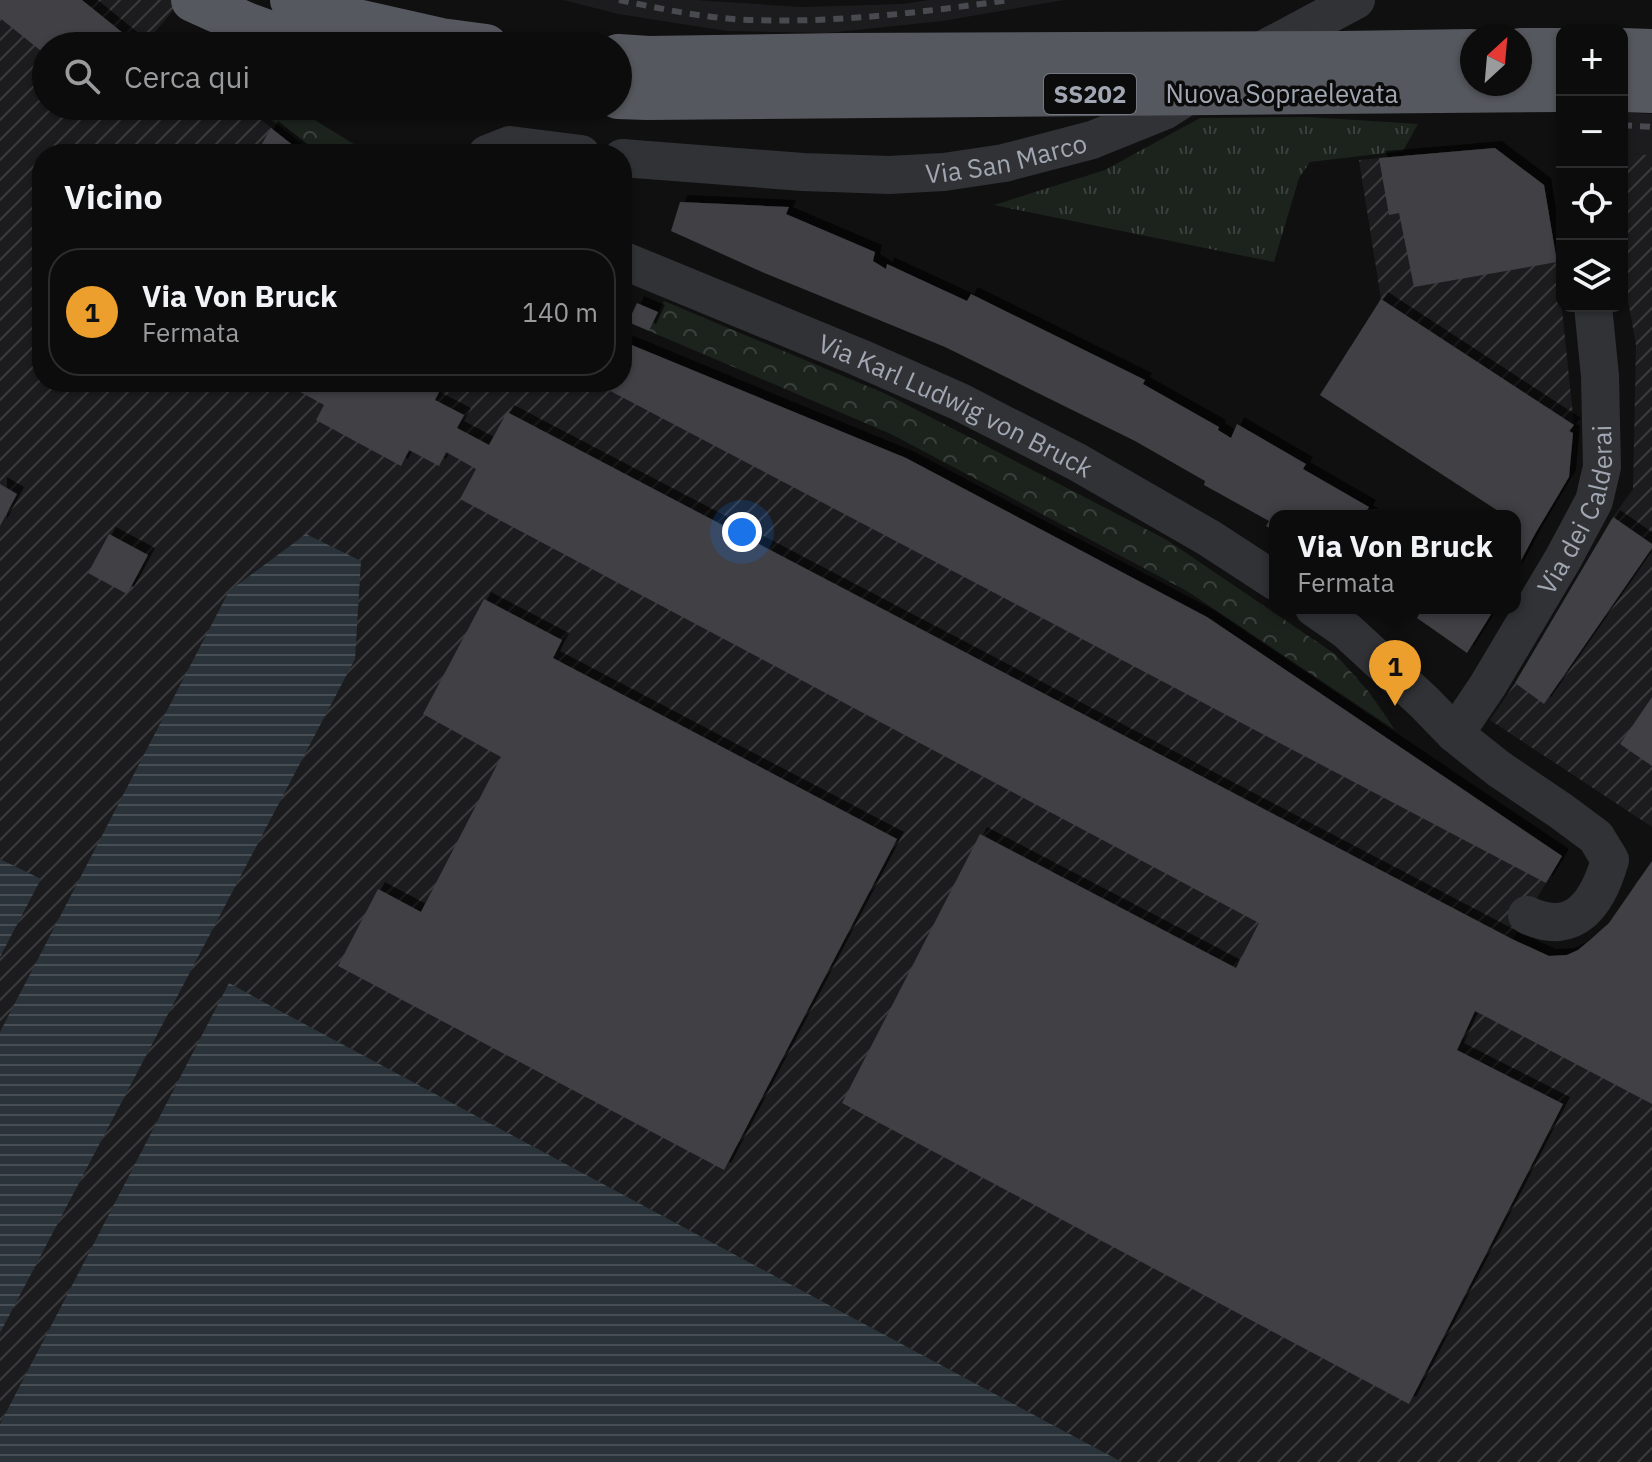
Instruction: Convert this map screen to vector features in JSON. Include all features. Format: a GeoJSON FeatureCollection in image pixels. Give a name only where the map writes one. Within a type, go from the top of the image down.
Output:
{"type":"FeatureCollection","features":[{"type":"Feature","properties":{"kind":"highway"},"geometry":{"type":"LineString","coordinates":[[193,0],[268,32]]}},
{"type":"Feature","properties":{"kind":"highway"},"geometry":{"type":"LineString","coordinates":[[292,0],[348,19],[406,32]]}},
{"type":"Feature","properties":{"kind":"highway"},"geometry":{"type":"LineString","coordinates":[[1532,50],[1556,50]]}},
{"type":"Feature","properties":{"kind":"highway"},"geometry":{"type":"LineString","coordinates":[[1628,50],[1652,51]]}},
{"type":"Feature","properties":{"kind":"highway","name":"Nuova Sopraelevata"},"geometry":{"type":"LineString","coordinates":[[632,57],[1460,51]]}},
{"type":"Feature","properties":{"kind":"highway","name":"Nuova Sopraelevata"},"geometry":{"type":"LineString","coordinates":[[632,97],[1556,90]]}},
{"type":"Feature","properties":{"kind":"highway"},"geometry":{"type":"LineString","coordinates":[[1628,90],[1652,91]]}},
{"type":"Feature","properties":{"kind":"street","name":"Via San Marco"},"geometry":{"type":"LineString","coordinates":[[632,159],[775,171],[889,175],[944,172],[1004,163],[1092,140],[1164,111],[1242,61],[1356,0]]}},
{"type":"Feature","properties":{"kind":"street","name":"Via Karl Ludwig von Bruck"},"geometry":{"type":"LineString","coordinates":[[632,264],[960,402],[1077,462],[1209,538],[1269,577]]}},
{"type":"Feature","properties":{"kind":"street","name":"Via dei Calderai"},"geometry":{"type":"LineString","coordinates":[[1455,734],[1488,685],[1594,501],[1602,467],[1600,376],[1594,312]]}},
{"type":"Feature","properties":{"kind":"street"},"geometry":{"type":"LineString","coordinates":[[1323,614],[1347,631],[1455,734],[1596,837],[1610,860],[1603,884],[1587,907],[1567,922],[1540,922],[1527,915]]}},
{"type":"Feature","properties":{"kind":"shaded area"},"geometry":{"type":"Polygon","coordinates":[[[0,0],[182,0],[155,32],[32,32],[32,120],[262,120],[292,144],[32,144],[32,392],[632,392],[632,345],[906,458],[1206,617],[1562,856],[1512,940],[1549,956],[1567,955],[1578,950],[1609,923],[1652,861],[1652,1462],[1122,1462],[229,984],[0,1424],[0,957],[40,880],[0,859],[0,0]]]}},
{"type":"Feature","properties":{"kind":"shaded area"},"geometry":{"type":"Polygon","coordinates":[[[563,0],[696,0],[801,7],[903,4],[929,0],[1064,0],[943,21],[827,33],[727,31],[618,14],[563,0]]]}},
{"type":"Feature","properties":{"kind":"shaded area"},"geometry":{"type":"Polygon","coordinates":[[[1628,112],[1652,114],[1652,155],[1628,154],[1628,112]]]}},
{"type":"Feature","properties":{"kind":"shaded area"},"geometry":{"type":"Polygon","coordinates":[[[1495,148],[1544,185],[1556,256],[1556,312],[1562,312],[1574,425],[1570,431],[1573,433],[1519,510],[1497,510],[1320,395],[1381,299],[1359,160],[1495,148]]]}},
{"type":"Feature","properties":{"kind":"shaded area"},"geometry":{"type":"Polygon","coordinates":[[[1628,154],[1652,155],[1652,544],[1613,517],[1633,489],[1636,345],[1628,300],[1628,154]]]}},
{"type":"Feature","properties":{"kind":"shaded area"},"geometry":{"type":"Polygon","coordinates":[[[306,534],[361,561],[355,659],[0,1333],[0,1032],[229,591],[306,534]]]}},
{"type":"Feature","properties":{"kind":"shaded area"},"geometry":{"type":"Polygon","coordinates":[[[1652,548],[1652,827],[1490,720],[1515,683],[1544,703],[1652,548]]]}},
{"type":"Feature","properties":{"kind":"shaded area"},"geometry":{"type":"Polygon","coordinates":[[[0,859],[41,879],[0,957],[0,859]]]}},
{"type":"Feature","properties":{"kind":"shaded area"},"geometry":{"type":"Polygon","coordinates":[[[229,983],[1122,1462],[0,1462],[0,1424],[229,983]]]}},
{"type":"Feature","properties":{"kind":"green space"},"geometry":{"type":"Polygon","coordinates":[[[1309,117],[1418,124],[1403,151],[1310,162],[1299,178],[1274,262],[994,205],[1105,170],[1200,118],[1309,117]]]}},
{"type":"Feature","properties":{"kind":"green space"},"geometry":{"type":"Polygon","coordinates":[[[272,120],[315,120],[354,144],[302,144],[272,120]]]}},
{"type":"Feature","properties":{"kind":"green space"},"geometry":{"type":"Polygon","coordinates":[[[664,301],[886,394],[1167,540],[1269,609],[1269,614],[1276,614],[1335,654],[1369,692],[1395,730],[1187,591],[891,434],[649,331],[664,301]]]}},
{"type":"Feature","properties":{"kind":"building"},"geometry":{"type":"Polygon","coordinates":[[[0,0],[82,0],[122,32],[32,32],[32,44],[0,18],[0,0]]]}},
{"type":"Feature","properties":{"kind":"building"},"geometry":{"type":"Polygon","coordinates":[[[271,128],[291,144],[262,144],[271,128]]]}},
{"type":"Feature","properties":{"kind":"building"},"geometry":{"type":"Polygon","coordinates":[[[1495,148],[1544,185],[1556,262],[1414,287],[1399,213],[1389,215],[1379,158],[1495,148]]]}},
{"type":"Feature","properties":{"kind":"building"},"geometry":{"type":"Polygon","coordinates":[[[680,202],[789,207],[786,214],[875,252],[873,261],[886,269],[887,264],[967,301],[971,294],[1145,380],[1143,384],[1219,427],[1218,430],[1231,438],[1237,424],[1306,464],[1303,469],[1369,507],[1367,510],[1269,510],[1269,521],[1204,485],[1205,481],[1135,441],[945,347],[671,231],[680,202]]]}},
{"type":"Feature","properties":{"kind":"building"},"geometry":{"type":"Polygon","coordinates":[[[1381,299],[1574,425],[1569,431],[1573,433],[1569,477],[1521,561],[1521,510],[1497,510],[1320,395],[1381,299]]]}},
{"type":"Feature","properties":{"kind":"building"},"geometry":{"type":"Polygon","coordinates":[[[637,303],[658,312],[649,331],[632,324],[637,303]]]}},
{"type":"Feature","properties":{"kind":"building"},"geometry":{"type":"Polygon","coordinates":[[[632,345],[906,458],[1207,617],[1562,856],[1546,883],[612,392],[632,392],[632,345]]]}},
{"type":"Feature","properties":{"kind":"building"},"geometry":{"type":"Polygon","coordinates":[[[300,392],[439,392],[435,400],[464,415],[457,428],[489,445],[507,412],[1549,956],[1567,955],[1578,950],[1609,923],[1652,861],[1652,1104],[1475,1011],[1457,1050],[1563,1104],[1409,1404],[842,1103],[980,834],[1236,968],[1259,923],[460,499],[476,469],[446,452],[439,466],[409,450],[401,466],[316,420],[324,405],[300,392]]]}},
{"type":"Feature","properties":{"kind":"building"},"geometry":{"type":"Polygon","coordinates":[[[0,484],[17,494],[0,526],[0,484]]]}},
{"type":"Feature","properties":{"kind":"building"},"geometry":{"type":"Polygon","coordinates":[[[1613,517],[1652,544],[1652,548],[1544,704],[1515,683],[1613,517]]]}},
{"type":"Feature","properties":{"kind":"building"},"geometry":{"type":"Polygon","coordinates":[[[109,534],[148,555],[127,594],[88,573],[109,534]]]}},
{"type":"Feature","properties":{"kind":"building"},"geometry":{"type":"Polygon","coordinates":[[[484,599],[562,640],[553,658],[897,839],[724,1170],[338,966],[378,889],[421,912],[501,757],[423,714],[484,599]]]}},
{"type":"Feature","properties":{"kind":"building"},"geometry":{"type":"Polygon","coordinates":[[[1419,614],[1491,614],[1467,653],[1417,618],[1419,614]]]}},
{"type":"Feature","properties":{"kind":"building"},"geometry":{"type":"Polygon","coordinates":[[[1652,697],[1652,766],[1620,744],[1652,697]]]}},
{"type":"Feature","properties":{"kind":"railway"},"geometry":{"type":"LineString","coordinates":[[619,0],[720,18],[753,20],[881,16],[1009,0]]}},
{"type":"Feature","properties":{"kind":"railway"},"geometry":{"type":"LineString","coordinates":[[1628,75],[1652,72]]}},
{"type":"Feature","properties":{"kind":"railway"},"geometry":{"type":"LineString","coordinates":[[1628,93],[1652,90]]}},
{"type":"Feature","properties":{"kind":"railway"},"geometry":{"type":"LineString","coordinates":[[1628,125],[1652,127]]}},
{"type":"Feature","properties":{"kind":"place","name":"Via Von Bruck"},"geometry":{"type":"Point","coordinates":[1395,706]}}]}
